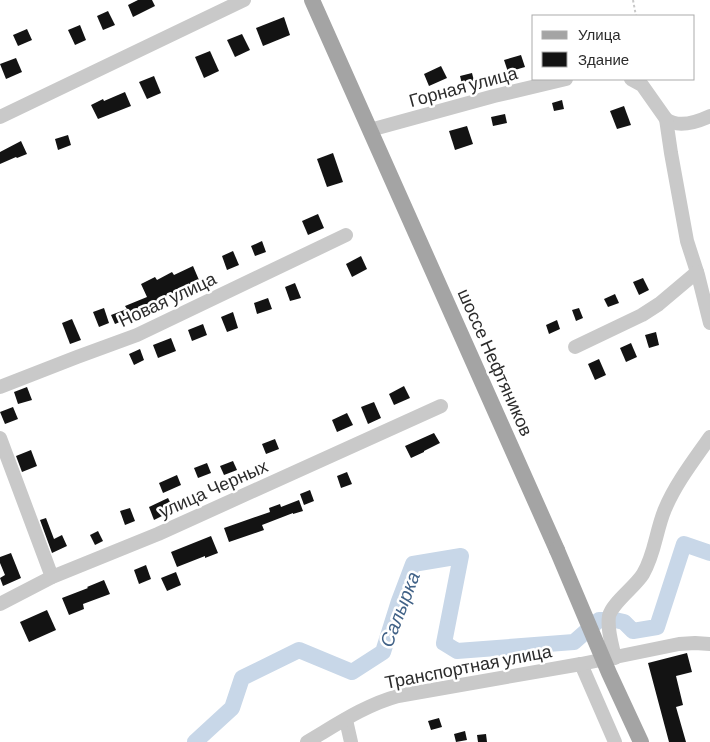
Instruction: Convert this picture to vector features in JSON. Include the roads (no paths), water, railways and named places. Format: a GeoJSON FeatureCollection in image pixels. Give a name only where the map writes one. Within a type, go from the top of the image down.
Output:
{"type":"FeatureCollection","features":[{"type":"Feature","properties":{"kind":"main road","name":"шоссе Нефтяников"},"geometry":{"type":"LineString","coordinates":[[312,0],[641,742]]}},
{"type":"Feature","properties":{"kind":"street"},"geometry":{"type":"LineString","coordinates":[[0,118],[244,0]]}},
{"type":"Feature","properties":{"kind":"street","name":"Горная улица"},"geometry":{"type":"LineString","coordinates":[[370,130],[494,96],[562,80]]}},
{"type":"Feature","properties":{"kind":"street"},"geometry":{"type":"LineString","coordinates":[[633,80],[642,85],[670,122],[679,124],[710,116]]}},
{"type":"Feature","properties":{"kind":"street"},"geometry":{"type":"LineString","coordinates":[[666,118],[685,233],[701,274],[710,323]]}},
{"type":"Feature","properties":{"kind":"street","name":"Новая улица"},"geometry":{"type":"LineString","coordinates":[[0,387],[136,335],[346,235]]}},
{"type":"Feature","properties":{"kind":"street"},"geometry":{"type":"LineString","coordinates":[[575,347],[642,314],[701,274]]}},
{"type":"Feature","properties":{"kind":"street","name":"улица Черных"},"geometry":{"type":"LineString","coordinates":[[0,604],[52,577],[158,534],[441,406]]}},
{"type":"Feature","properties":{"kind":"street"},"geometry":{"type":"LineString","coordinates":[[615,658],[609,629],[610,613],[643,575],[652,554],[669,500],[710,437]]}},
{"type":"Feature","properties":{"kind":"street"},"geometry":{"type":"LineString","coordinates":[[0,438],[52,577]]}},
{"type":"Feature","properties":{"kind":"street","name":"Транспортная улица"},"geometry":{"type":"LineString","coordinates":[[307,742],[372,705],[398,696],[615,658],[679,644],[710,644]]}},
{"type":"Feature","properties":{"kind":"street"},"geometry":{"type":"LineString","coordinates":[[581,664],[615,742]]}},
{"type":"Feature","properties":{"kind":"street"},"geometry":{"type":"LineString","coordinates":[[346,720],[351,742]]}},
{"type":"Feature","properties":{"kind":"waterway","name":"Салырка"},"geometry":{"type":"LineString","coordinates":[[195,742],[232,708],[242,678],[299,650],[352,672],[383,652],[413,564],[461,556],[444,643],[457,651],[574,642],[599,620],[624,622],[633,631],[657,627],[684,544],[710,553]]}}]}
